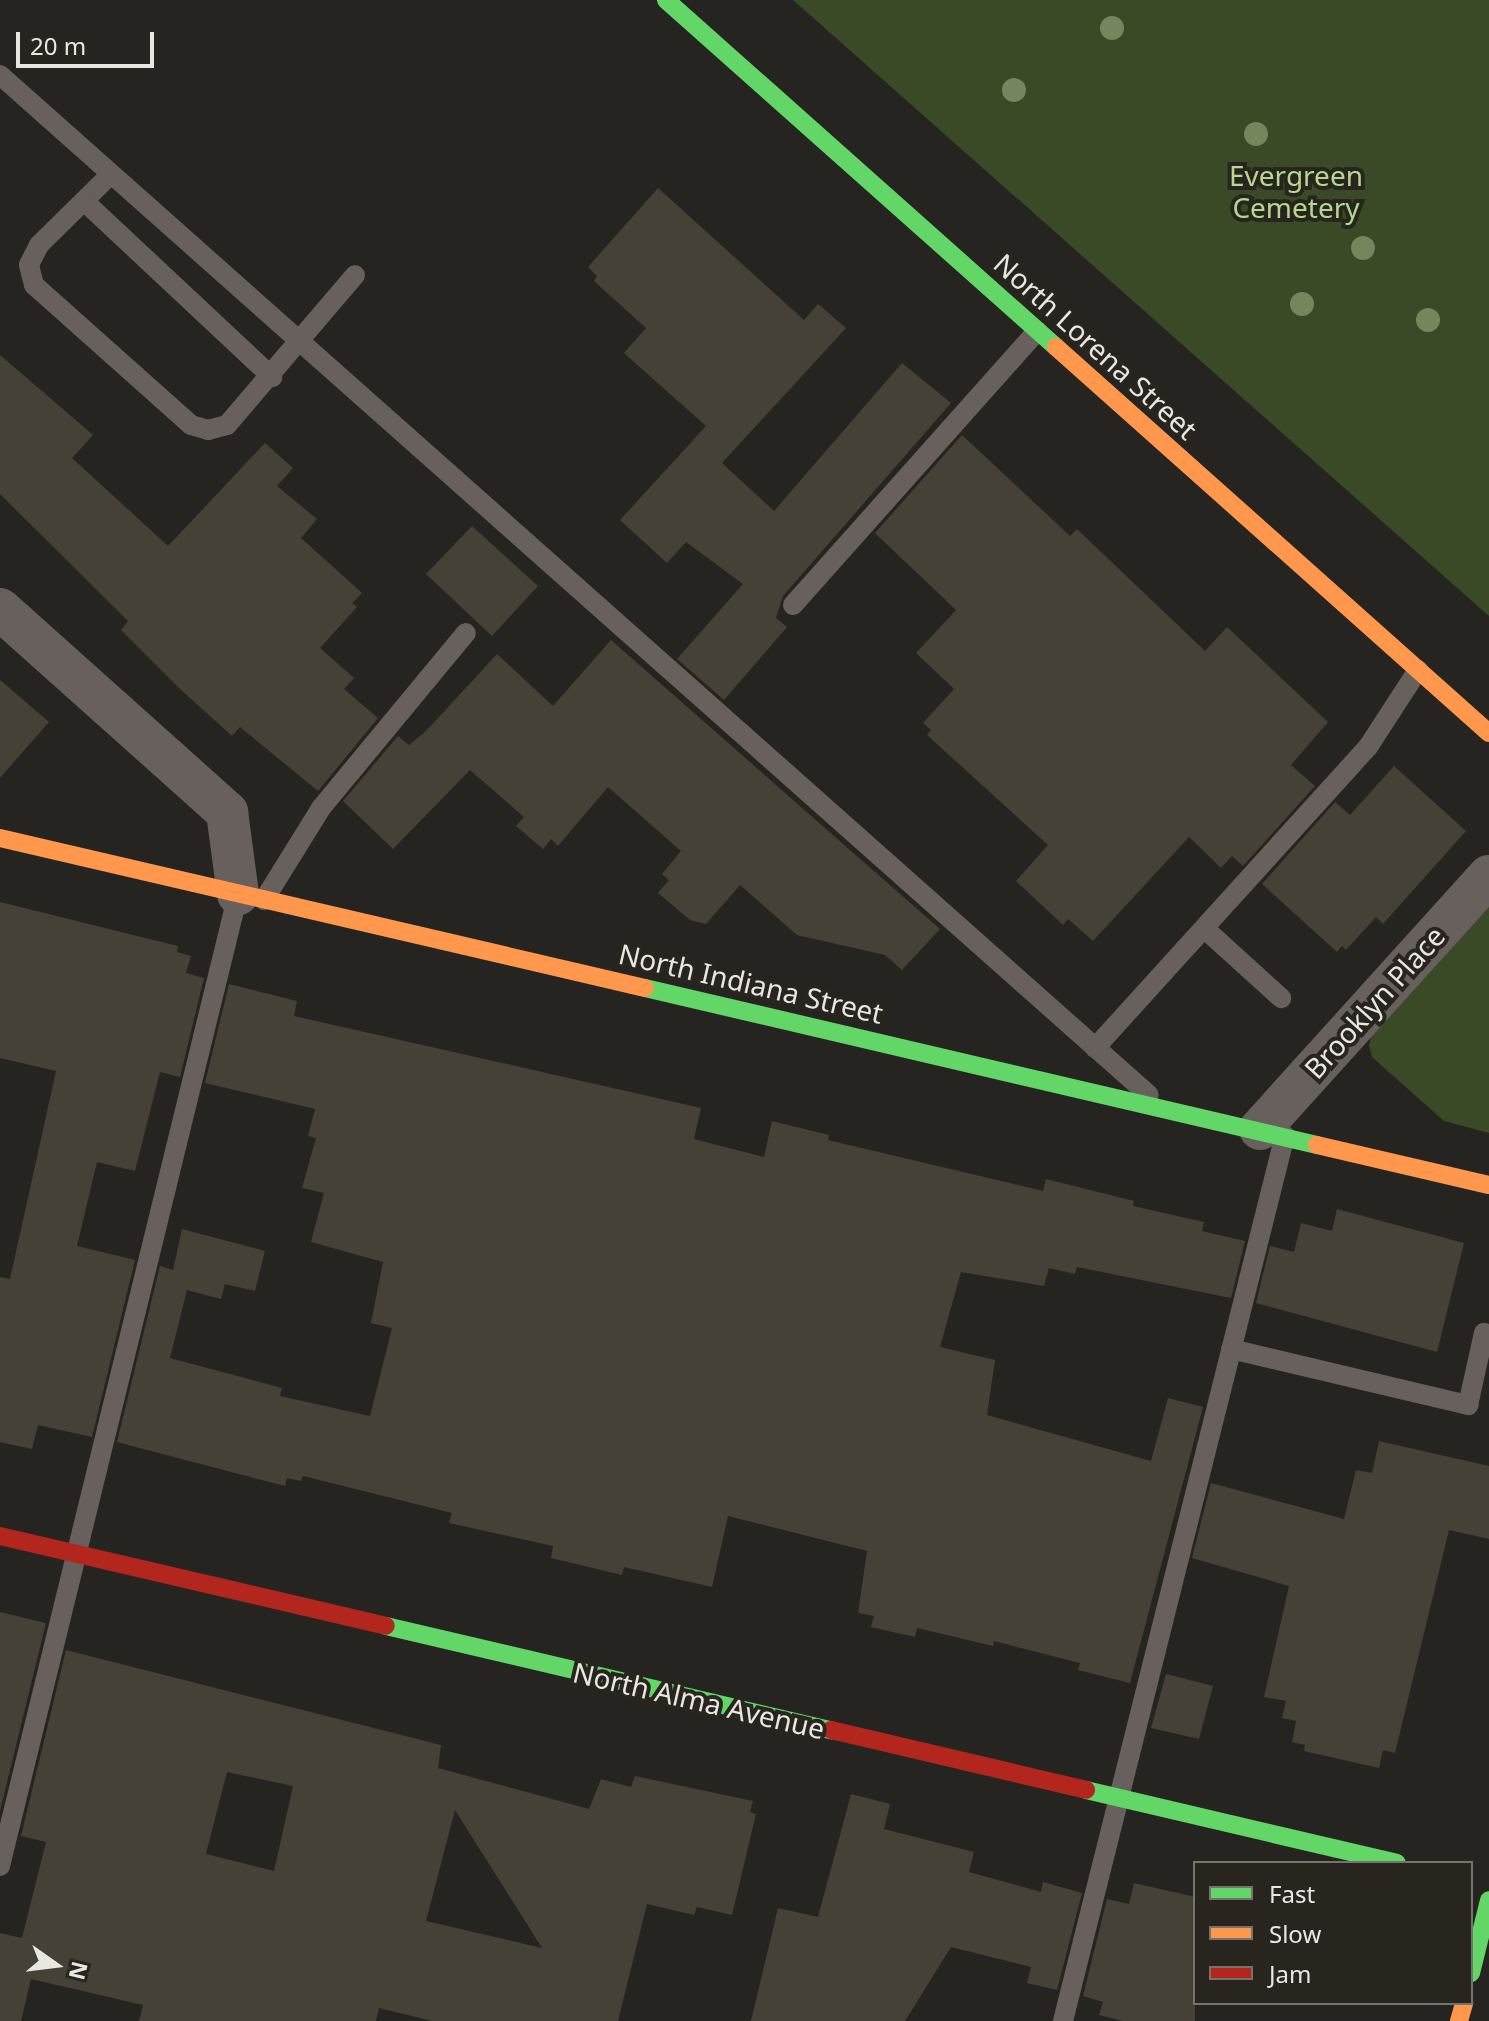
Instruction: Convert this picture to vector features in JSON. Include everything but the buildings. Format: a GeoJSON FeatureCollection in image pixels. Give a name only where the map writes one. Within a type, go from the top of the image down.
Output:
{"type":"FeatureCollection","features":[{"type":"Feature","properties":{"kind":"street","name":"North Lorena Street"},"geometry":{"type":"LineString","coordinates":[[666,0],[1489,733]]}},
{"type":"Feature","properties":{"kind":"street"},"geometry":{"type":"LineString","coordinates":[[0,609],[227,812],[251,897]]}},
{"type":"Feature","properties":{"kind":"street","name":"North Indiana Street"},"geometry":{"type":"LineString","coordinates":[[0,838],[1273,1132],[1489,1185]]}},
{"type":"Feature","properties":{"kind":"street","name":"Brooklyn Place"},"geometry":{"type":"LineString","coordinates":[[1273,1132],[1489,876]]}},
{"type":"Feature","properties":{"kind":"street","name":"North Alma Avenue"},"geometry":{"type":"LineString","coordinates":[[0,1536],[1389,1861]]}},
{"type":"Feature","properties":{"kind":"street"},"geometry":{"type":"LineString","coordinates":[[1473,1965],[1489,1900]]}},
{"type":"Feature","properties":{"kind":"lane"},"geometry":{"type":"LineString","coordinates":[[0,75],[1161,1106]]}},
{"type":"Feature","properties":{"kind":"lane"},"geometry":{"type":"LineString","coordinates":[[111,174],[39,245],[29,265],[34,285],[191,425],[208,430],[227,425],[302,343],[355,275]]}},
{"type":"Feature","properties":{"kind":"lane"},"geometry":{"type":"LineString","coordinates":[[84,201],[272,377]]}},
{"type":"Feature","properties":{"kind":"lane"},"geometry":{"type":"LineString","coordinates":[[793,605],[1037,331]]}},
{"type":"Feature","properties":{"kind":"lane"},"geometry":{"type":"LineString","coordinates":[[0,1866],[73,1554],[251,897],[466,633]]}},
{"type":"Feature","properties":{"kind":"lane"},"geometry":{"type":"LineString","coordinates":[[1095,1048],[1368,747],[1418,670]]}},
{"type":"Feature","properties":{"kind":"lane"},"geometry":{"type":"LineString","coordinates":[[1205,929],[1281,998]]}},
{"type":"Feature","properties":{"kind":"lane"},"geometry":{"type":"LineString","coordinates":[[1063,2021],[1231,1349],[1273,1132]]}},
{"type":"Feature","properties":{"kind":"lane"},"geometry":{"type":"LineString","coordinates":[[1231,1349],[1468,1405],[1487,1327]]}},
{"type":"Feature","properties":{"kind":"green space","name":"Evergreen Cemetery"},"geometry":{"type":"Polygon","coordinates":[[[793,0],[1489,0],[1489,616],[793,0]]]}},
{"type":"Feature","properties":{"kind":"green space"},"geometry":{"type":"Polygon","coordinates":[[[1489,899],[1489,1133],[1444,1121],[1372,1057],[1369,1045],[1372,1034],[1489,899]]]}},
{"type":"Feature","properties":{"kind":"traffic: fast"},"geometry":{"type":"LineString","coordinates":[[666,0],[1056,347]]}},
{"type":"Feature","properties":{"kind":"traffic: fast"},"geometry":{"type":"LineString","coordinates":[[645,988],[1317,1145]]}},
{"type":"Feature","properties":{"kind":"traffic: fast"},"geometry":{"type":"LineString","coordinates":[[386,1626],[831,1730]]}},
{"type":"Feature","properties":{"kind":"traffic: fast"},"geometry":{"type":"LineString","coordinates":[[1086,1790],[1388,1861]]}},
{"type":"Feature","properties":{"kind":"traffic: fast"},"geometry":{"type":"LineString","coordinates":[[1473,1965],[1489,1900]]}},
{"type":"Feature","properties":{"kind":"traffic: slow"},"geometry":{"type":"LineString","coordinates":[[1056,347],[1489,733]]}},
{"type":"Feature","properties":{"kind":"traffic: slow"},"geometry":{"type":"LineString","coordinates":[[0,838],[645,988]]}},
{"type":"Feature","properties":{"kind":"traffic: slow"},"geometry":{"type":"LineString","coordinates":[[1317,1145],[1489,1185]]}},
{"type":"Feature","properties":{"kind":"traffic: slow"},"geometry":{"type":"LineString","coordinates":[[1459,2021],[1463,2005]]}},
{"type":"Feature","properties":{"kind":"traffic: jam"},"geometry":{"type":"LineString","coordinates":[[0,1536],[386,1626]]}},
{"type":"Feature","properties":{"kind":"traffic: jam"},"geometry":{"type":"LineString","coordinates":[[831,1730],[1086,1790]]}}]}
